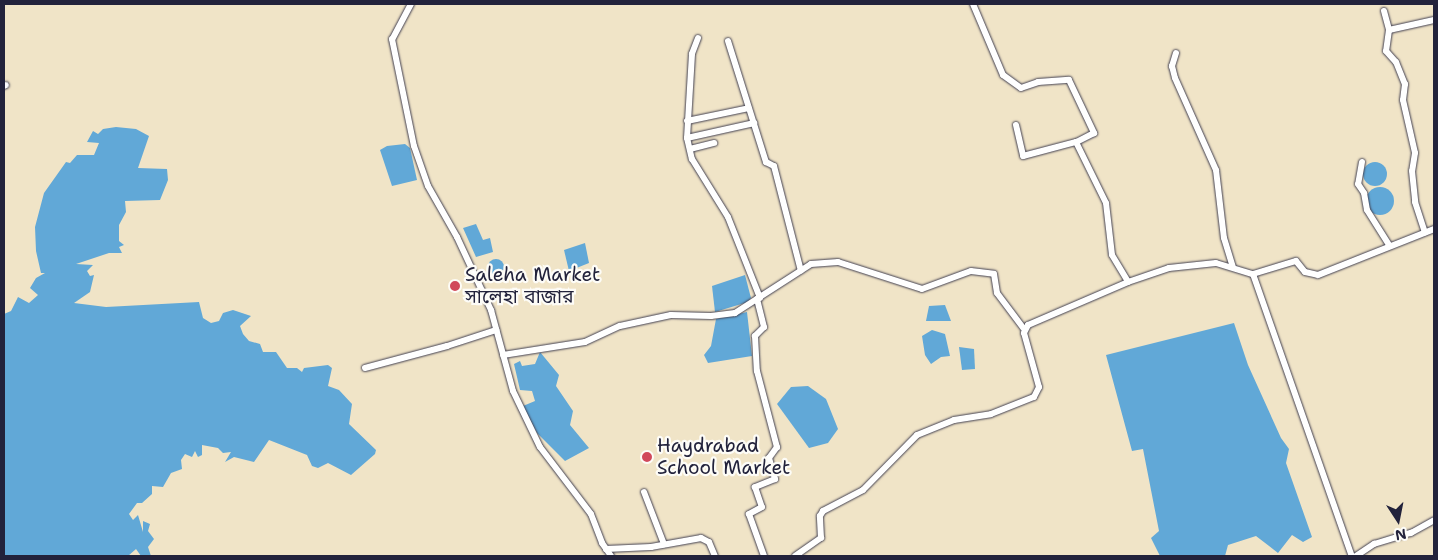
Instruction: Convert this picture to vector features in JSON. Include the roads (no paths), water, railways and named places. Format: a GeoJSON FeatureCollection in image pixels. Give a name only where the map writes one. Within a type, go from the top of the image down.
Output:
{"type":"FeatureCollection","features":[{"type":"Feature","properties":{"kind":"street"},"geometry":{"type":"LineString","coordinates":[[411,4],[392,40],[414,146],[428,186],[457,237],[491,310],[513,390],[540,447],[592,514],[606,549],[612,556]]}},
{"type":"Feature","properties":{"kind":"street"},"geometry":{"type":"LineString","coordinates":[[973,4],[1003,75],[1021,88],[1038,82],[1069,80],[1094,134],[1076,142],[1023,156],[1016,125]]}},
{"type":"Feature","properties":{"kind":"street"},"geometry":{"type":"LineString","coordinates":[[1384,11],[1389,30],[1386,51],[1396,62],[1405,84],[1403,100],[1415,153],[1412,171],[1415,202],[1425,232]]}},
{"type":"Feature","properties":{"kind":"street"},"geometry":{"type":"LineString","coordinates":[[1389,30],[1434,20]]}},
{"type":"Feature","properties":{"kind":"street"},"geometry":{"type":"LineString","coordinates":[[698,38],[692,54],[687,138],[692,159],[728,217],[758,298],[764,327],[755,336],[757,371],[777,447],[769,458],[775,479],[755,487],[762,507],[749,514],[764,556]]}},
{"type":"Feature","properties":{"kind":"street"},"geometry":{"type":"LineString","coordinates":[[728,41],[766,162],[774,166],[801,271]]}},
{"type":"Feature","properties":{"kind":"street"},"geometry":{"type":"LineString","coordinates":[[1176,53],[1172,66],[1175,78],[1216,170],[1224,238],[1233,267]]}},
{"type":"Feature","properties":{"kind":"street"},"geometry":{"type":"LineString","coordinates":[[687,121],[749,108]]}},
{"type":"Feature","properties":{"kind":"street"},"geometry":{"type":"LineString","coordinates":[[687,138],[754,123]]}},
{"type":"Feature","properties":{"kind":"street"},"geometry":{"type":"LineString","coordinates":[[1076,142],[1106,204],[1112,255],[1128,282]]}},
{"type":"Feature","properties":{"kind":"street"},"geometry":{"type":"LineString","coordinates":[[690,149],[714,143]]}},
{"type":"Feature","properties":{"kind":"street"},"geometry":{"type":"LineString","coordinates":[[1362,162],[1358,184],[1364,193],[1367,210],[1388,245]]}},
{"type":"Feature","properties":{"kind":"street"},"geometry":{"type":"LineString","coordinates":[[1024,329],[1128,282],[1169,268],[1216,263],[1253,274],[1296,262],[1305,272],[1318,275],[1388,245],[1434,229]]}},
{"type":"Feature","properties":{"kind":"street"},"geometry":{"type":"LineString","coordinates":[[503,355],[585,342],[620,326],[670,315],[711,316],[735,313],[811,264],[838,262],[922,289],[971,271],[994,274],[997,293],[1024,329],[1039,387],[1034,397],[991,414],[954,420],[917,435],[863,490],[823,510],[820,516],[821,538],[795,556]]}},
{"type":"Feature","properties":{"kind":"street"},"geometry":{"type":"LineString","coordinates":[[1253,274],[1352,556]]}},
{"type":"Feature","properties":{"kind":"street"},"geometry":{"type":"LineString","coordinates":[[365,368],[448,346],[496,330]]}},
{"type":"Feature","properties":{"kind":"street"},"geometry":{"type":"LineString","coordinates":[[644,492],[664,544]]}},
{"type":"Feature","properties":{"kind":"street"},"geometry":{"type":"LineString","coordinates":[[1356,556],[1374,544],[1411,533],[1434,520]]}},
{"type":"Feature","properties":{"kind":"street"},"geometry":{"type":"LineString","coordinates":[[606,549],[664,544],[701,538],[709,542],[715,556]]}},
{"type":"Feature","properties":{"kind":"water"},"geometry":{"type":"Polygon","coordinates":[[[116,127],[136,129],[149,136],[138,168],[167,169],[168,180],[160,200],[125,201],[126,212],[119,225],[119,241],[124,245],[119,247],[122,253],[109,253],[76,264],[93,265],[87,271],[90,276],[94,275],[90,292],[74,303],[106,307],[199,302],[203,318],[211,323],[219,321],[223,313],[233,310],[251,316],[240,326],[243,334],[249,341],[260,344],[263,352],[276,352],[287,368],[297,368],[302,372],[304,368],[328,365],[332,368],[328,386],[339,390],[352,404],[349,424],[376,450],[375,454],[351,475],[328,463],[318,468],[312,466],[307,455],[269,440],[254,462],[234,457],[225,462],[231,452],[223,453],[218,448],[202,445],[202,455],[198,457],[195,451],[192,457],[185,454],[181,460],[182,469],[171,473],[163,487],[152,486],[152,494],[142,503],[137,503],[129,514],[133,520],[138,515],[143,532],[143,521],[150,524],[148,531],[154,539],[148,547],[151,556],[141,556],[136,549],[128,556],[4,556],[4,314],[11,311],[18,297],[29,303],[38,295],[30,288],[36,278],[45,273],[41,273],[36,251],[35,227],[44,193],[66,162],[70,163],[77,155],[94,155],[99,143],[87,142],[93,131],[98,134],[103,129],[116,127]]]}},
{"type":"Feature","properties":{"kind":"water"},"geometry":{"type":"Polygon","coordinates":[[[405,144],[410,148],[417,180],[392,186],[380,150],[387,146],[405,144]]]}},
{"type":"Feature","properties":{"kind":"water"},"geometry":{"type":"Polygon","coordinates":[[[1375,162],[1384,165],[1387,174],[1384,183],[1375,186],[1366,183],[1363,174],[1366,165],[1375,162]]]}},
{"type":"Feature","properties":{"kind":"water"},"geometry":{"type":"Polygon","coordinates":[[[1380,187],[1390,191],[1394,201],[1390,211],[1380,215],[1370,211],[1366,201],[1370,191],[1380,187]]]}},
{"type":"Feature","properties":{"kind":"water"},"geometry":{"type":"Polygon","coordinates":[[[476,224],[483,240],[490,238],[493,252],[476,257],[463,228],[476,224]]]}},
{"type":"Feature","properties":{"kind":"water"},"geometry":{"type":"Polygon","coordinates":[[[585,243],[589,263],[569,271],[564,250],[585,243]]]}},
{"type":"Feature","properties":{"kind":"water"},"geometry":{"type":"Polygon","coordinates":[[[493,259],[499,259],[504,264],[502,273],[493,275],[488,270],[488,264],[493,259]]]}},
{"type":"Feature","properties":{"kind":"water"},"geometry":{"type":"Polygon","coordinates":[[[745,275],[751,298],[748,302],[715,312],[712,286],[745,275]]]}},
{"type":"Feature","properties":{"kind":"water"},"geometry":{"type":"Polygon","coordinates":[[[945,305],[951,321],[926,321],[929,306],[945,305]]]}},
{"type":"Feature","properties":{"kind":"water"},"geometry":{"type":"Polygon","coordinates":[[[747,312],[752,356],[708,363],[704,355],[711,346],[716,319],[747,312]]]}},
{"type":"Feature","properties":{"kind":"water"},"geometry":{"type":"Polygon","coordinates":[[[1234,323],[1248,365],[1281,438],[1289,449],[1286,463],[1312,537],[1303,542],[1292,535],[1278,553],[1256,536],[1228,545],[1225,556],[1160,556],[1151,538],[1159,531],[1143,449],[1132,451],[1106,355],[1234,323]]]}},
{"type":"Feature","properties":{"kind":"water"},"geometry":{"type":"Polygon","coordinates":[[[932,330],[945,334],[950,356],[941,357],[931,364],[925,355],[922,336],[932,330]]]}},
{"type":"Feature","properties":{"kind":"water"},"geometry":{"type":"Polygon","coordinates":[[[959,347],[974,349],[975,369],[962,370],[959,347]]]}},
{"type":"Feature","properties":{"kind":"water"},"geometry":{"type":"Polygon","coordinates":[[[540,352],[559,375],[556,386],[573,411],[570,425],[589,448],[565,461],[537,433],[523,406],[535,401],[532,391],[520,390],[514,364],[520,361],[522,366],[535,364],[540,352]]]}},
{"type":"Feature","properties":{"kind":"water"},"geometry":{"type":"Polygon","coordinates":[[[808,386],[826,399],[838,429],[828,443],[809,448],[777,404],[791,387],[808,386]]]}},
{"type":"Feature","properties":{"kind":"place","name":"Saleha Market সালেহা বাজার"},"geometry":{"type":"Point","coordinates":[455,286]}},
{"type":"Feature","properties":{"kind":"place","name":"Haydrabad School Market"},"geometry":{"type":"Point","coordinates":[647,457]}}]}
